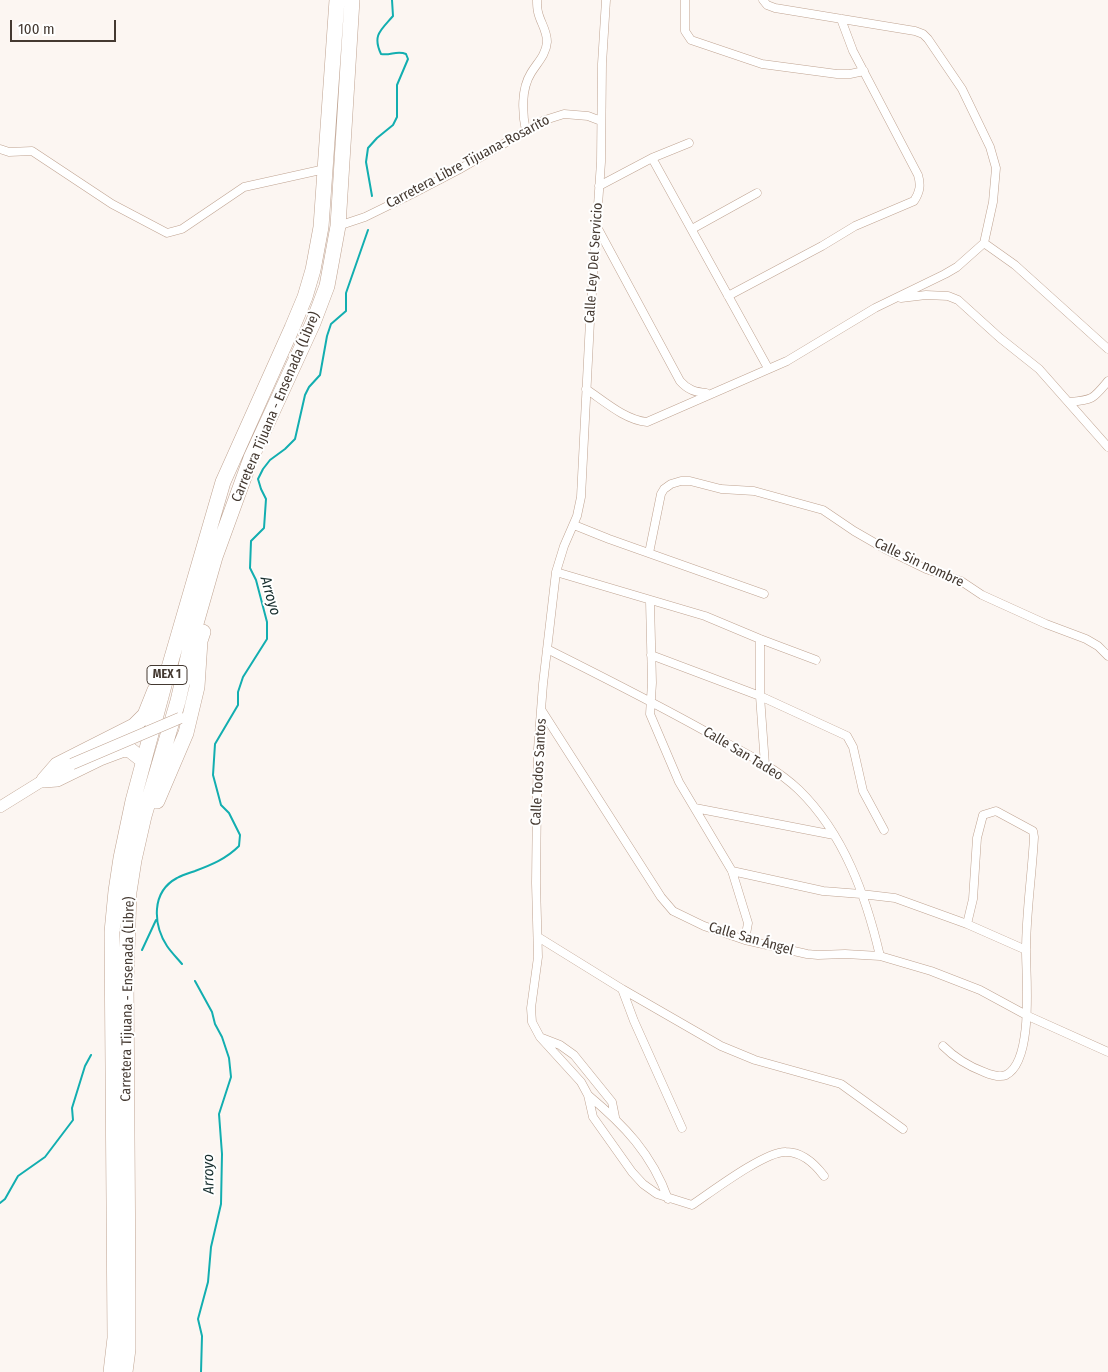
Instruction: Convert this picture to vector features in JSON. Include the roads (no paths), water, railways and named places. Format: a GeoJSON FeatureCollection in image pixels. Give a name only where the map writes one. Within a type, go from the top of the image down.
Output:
{"type":"FeatureCollection","features":[{"type":"Feature","properties":{"kind":"highway","name":"Carretera Tijuana - Ensenada (Libre)"},"geometry":{"type":"LineString","coordinates":[[111,1372],[115,1338],[112,932],[121,858],[166,678],[223,482],[305,297],[321,227],[337,0]]}},
{"type":"Feature","properties":{"kind":"highway","name":"Carretera Tijuana - Ensenada (Libre)"},"geometry":{"type":"LineString","coordinates":[[125,1372],[128,1349],[126,980],[129,892],[134,860],[144,816],[178,701],[195,627],[215,557],[251,458],[313,323],[329,278],[338,226],[352,0]]}},
{"type":"Feature","properties":{"kind":"highway"},"geometry":{"type":"LineString","coordinates":[[134,860],[144,844],[161,792],[186,733],[185,717],[198,687],[200,641],[214,587],[215,557]]}},
{"type":"Feature","properties":{"kind":"highway"},"geometry":{"type":"LineString","coordinates":[[44,780],[57,765],[134,726],[145,716],[156,688],[166,678]]}},
{"type":"Feature","properties":{"kind":"highway"},"geometry":{"type":"LineString","coordinates":[[44,780],[57,779],[100,758],[124,749],[130,750],[144,761]]}},
{"type":"Feature","properties":{"kind":"street"},"geometry":{"type":"LineString","coordinates":[[526,131],[523,118],[526,86],[530,73],[539,64],[547,43],[546,31],[530,0]]}},
{"type":"Feature","properties":{"kind":"street"},"geometry":{"type":"LineString","coordinates":[[537,0],[537,11]]}},
{"type":"Feature","properties":{"kind":"street","name":"Calle Ley Del Servicio"},"geometry":{"type":"LineString","coordinates":[[574,525],[581,497],[601,162],[602,64],[606,0]]}},
{"type":"Feature","properties":{"kind":"street"},"geometry":{"type":"LineString","coordinates":[[684,0],[685,31],[691,40],[762,64],[837,74],[864,71]]}},
{"type":"Feature","properties":{"kind":"street"},"geometry":{"type":"LineString","coordinates":[[586,390],[639,421],[647,422],[787,361],[839,329],[957,267],[984,243],[993,202],[996,168],[990,147],[962,89],[923,34],[915,31],[775,8],[767,5],[763,0]]}},
{"type":"Feature","properties":{"kind":"street"},"geometry":{"type":"LineString","coordinates":[[728,296],[822,246],[855,226],[914,201],[919,193],[918,175],[846,36],[841,19]]}},
{"type":"Feature","properties":{"kind":"street","name":"Carretera Libre Tijuana-Rosarito"},"geometry":{"type":"LineString","coordinates":[[338,226],[365,217],[412,194],[545,120],[564,114],[588,116],[601,121]]}},
{"type":"Feature","properties":{"kind":"street"},"geometry":{"type":"LineString","coordinates":[[599,186],[652,158],[688,143]]}},
{"type":"Feature","properties":{"kind":"street"},"geometry":{"type":"LineString","coordinates":[[0,149],[9,152],[32,151],[112,204],[167,233],[182,230],[244,187],[325,169]]}},
{"type":"Feature","properties":{"kind":"street"},"geometry":{"type":"LineString","coordinates":[[652,158],[768,368]]}},
{"type":"Feature","properties":{"kind":"street"},"geometry":{"type":"LineString","coordinates":[[692,229],[757,193]]}},
{"type":"Feature","properties":{"kind":"street"},"geometry":{"type":"LineString","coordinates":[[596,227],[680,381],[693,391],[710,393]]}},
{"type":"Feature","properties":{"kind":"street"},"geometry":{"type":"LineString","coordinates":[[984,243],[1015,265],[1108,349]]}},
{"type":"Feature","properties":{"kind":"street"},"geometry":{"type":"LineString","coordinates":[[896,298],[926,295],[948,296],[958,300],[1000,338],[1039,369],[1108,447]]}},
{"type":"Feature","properties":{"kind":"street"},"geometry":{"type":"LineString","coordinates":[[1070,402],[1090,399],[1108,381]]}},
{"type":"Feature","properties":{"kind":"street","name":"Calle Sin nombre"},"geometry":{"type":"LineString","coordinates":[[649,553],[661,494],[664,488],[681,481],[690,481],[721,489],[754,491],[823,510],[854,531],[926,570],[960,580],[982,595],[1066,633],[1086,639],[1098,646],[1108,656]]}},
{"type":"Feature","properties":{"kind":"street"},"geometry":{"type":"LineString","coordinates":[[574,525],[608,540],[764,594]]}},
{"type":"Feature","properties":{"kind":"street","name":"Calle Todos Santos"},"geometry":{"type":"LineString","coordinates":[[540,1037],[532,1022],[531,1008],[538,957],[536,883],[538,749],[556,572],[564,546],[574,525]]}},
{"type":"Feature","properties":{"kind":"street"},"geometry":{"type":"LineString","coordinates":[[556,572],[705,616],[760,640],[816,660]]}},
{"type":"Feature","properties":{"kind":"street"},"geometry":{"type":"LineString","coordinates":[[650,601],[652,683],[650,714],[679,782],[732,871],[748,923],[745,940]]}},
{"type":"Feature","properties":{"kind":"street"},"geometry":{"type":"LineString","coordinates":[[760,640],[760,696],[765,765]]}},
{"type":"Feature","properties":{"kind":"street","name":"Calle San Tadeo"},"geometry":{"type":"LineString","coordinates":[[547,648],[650,700],[765,765],[784,777],[800,791],[834,835],[852,868],[873,928],[880,956]]}},
{"type":"Feature","properties":{"kind":"street"},"geometry":{"type":"LineString","coordinates":[[651,655],[760,696],[847,736],[853,747],[863,791],[884,830]]}},
{"type":"Feature","properties":{"kind":"street","name":"Calle San Ángel"},"geometry":{"type":"LineString","coordinates":[[542,711],[661,897],[673,910],[704,926],[745,940],[806,954],[880,956],[931,971],[980,990],[1028,1016],[1108,1052]]}},
{"type":"Feature","properties":{"kind":"street"},"geometry":{"type":"LineString","coordinates":[[0,807],[72,764],[185,717]]}},
{"type":"Feature","properties":{"kind":"street"},"geometry":{"type":"LineString","coordinates":[[695,808],[834,835]]}},
{"type":"Feature","properties":{"kind":"street"},"geometry":{"type":"LineString","coordinates":[[943,1046],[958,1060],[974,1069],[993,1076],[1006,1074],[1015,1065],[1020,1052],[1028,1016],[1026,950],[1034,837],[1033,831],[996,811],[983,815],[977,838],[973,899],[967,924]]}},
{"type":"Feature","properties":{"kind":"street"},"geometry":{"type":"LineString","coordinates":[[732,871],[823,891],[895,898],[967,924],[1026,950]]}},
{"type":"Feature","properties":{"kind":"street"},"geometry":{"type":"LineString","coordinates":[[538,937],[622,990],[721,1046],[755,1060],[841,1084],[902,1129]]}},
{"type":"Feature","properties":{"kind":"street"},"geometry":{"type":"LineString","coordinates":[[622,990],[682,1128]]}},
{"type":"Feature","properties":{"kind":"street"},"geometry":{"type":"LineString","coordinates":[[540,1037],[568,1067],[588,1095],[615,1118],[644,1152],[662,1182],[668,1199]]}},
{"type":"Feature","properties":{"kind":"street"},"geometry":{"type":"LineString","coordinates":[[540,1037],[560,1045],[574,1055],[612,1102],[615,1118]]}},
{"type":"Feature","properties":{"kind":"street"},"geometry":{"type":"LineString","coordinates":[[588,1095],[593,1117],[623,1160],[643,1184],[668,1199],[692,1205],[734,1176],[779,1152],[788,1152],[806,1158],[815,1164],[824,1176]]}},
{"type":"Feature","properties":{"kind":"waterway","name":"Arroyo"},"geometry":{"type":"LineString","coordinates":[[372,196],[366,162],[368,148],[393,125],[397,117],[397,85],[408,59],[406,54],[403,53],[381,54],[378,47],[379,33],[393,16],[392,0]]}},
{"type":"Feature","properties":{"kind":"waterway","name":"Arroyo"},"geometry":{"type":"LineString","coordinates":[[182,964],[167,946],[159,928],[157,909],[162,891],[177,878],[218,861],[229,855],[239,846],[240,835],[229,813],[221,805],[213,775],[215,744],[238,705],[238,692],[243,677],[267,639],[267,622],[256,580],[250,568],[251,541],[264,528],[266,499],[258,479],[270,460],[295,439],[305,395],[309,387],[320,375],[331,324],[346,311],[346,293],[368,230]]}},
{"type":"Feature","properties":{"kind":"waterway"},"geometry":{"type":"LineString","coordinates":[[142,950],[156,920]]}},
{"type":"Feature","properties":{"kind":"waterway","name":"Arroyo"},"geometry":{"type":"LineString","coordinates":[[195,981],[212,1012],[215,1024],[222,1037],[229,1058],[231,1077],[219,1114],[222,1154],[221,1204],[211,1247],[208,1282],[198,1319],[202,1336],[201,1372]]}},
{"type":"Feature","properties":{"kind":"waterway"},"geometry":{"type":"LineString","coordinates":[[0,1203],[5,1199],[18,1176],[45,1157],[73,1120],[72,1108],[85,1066],[91,1055]]}}]}
